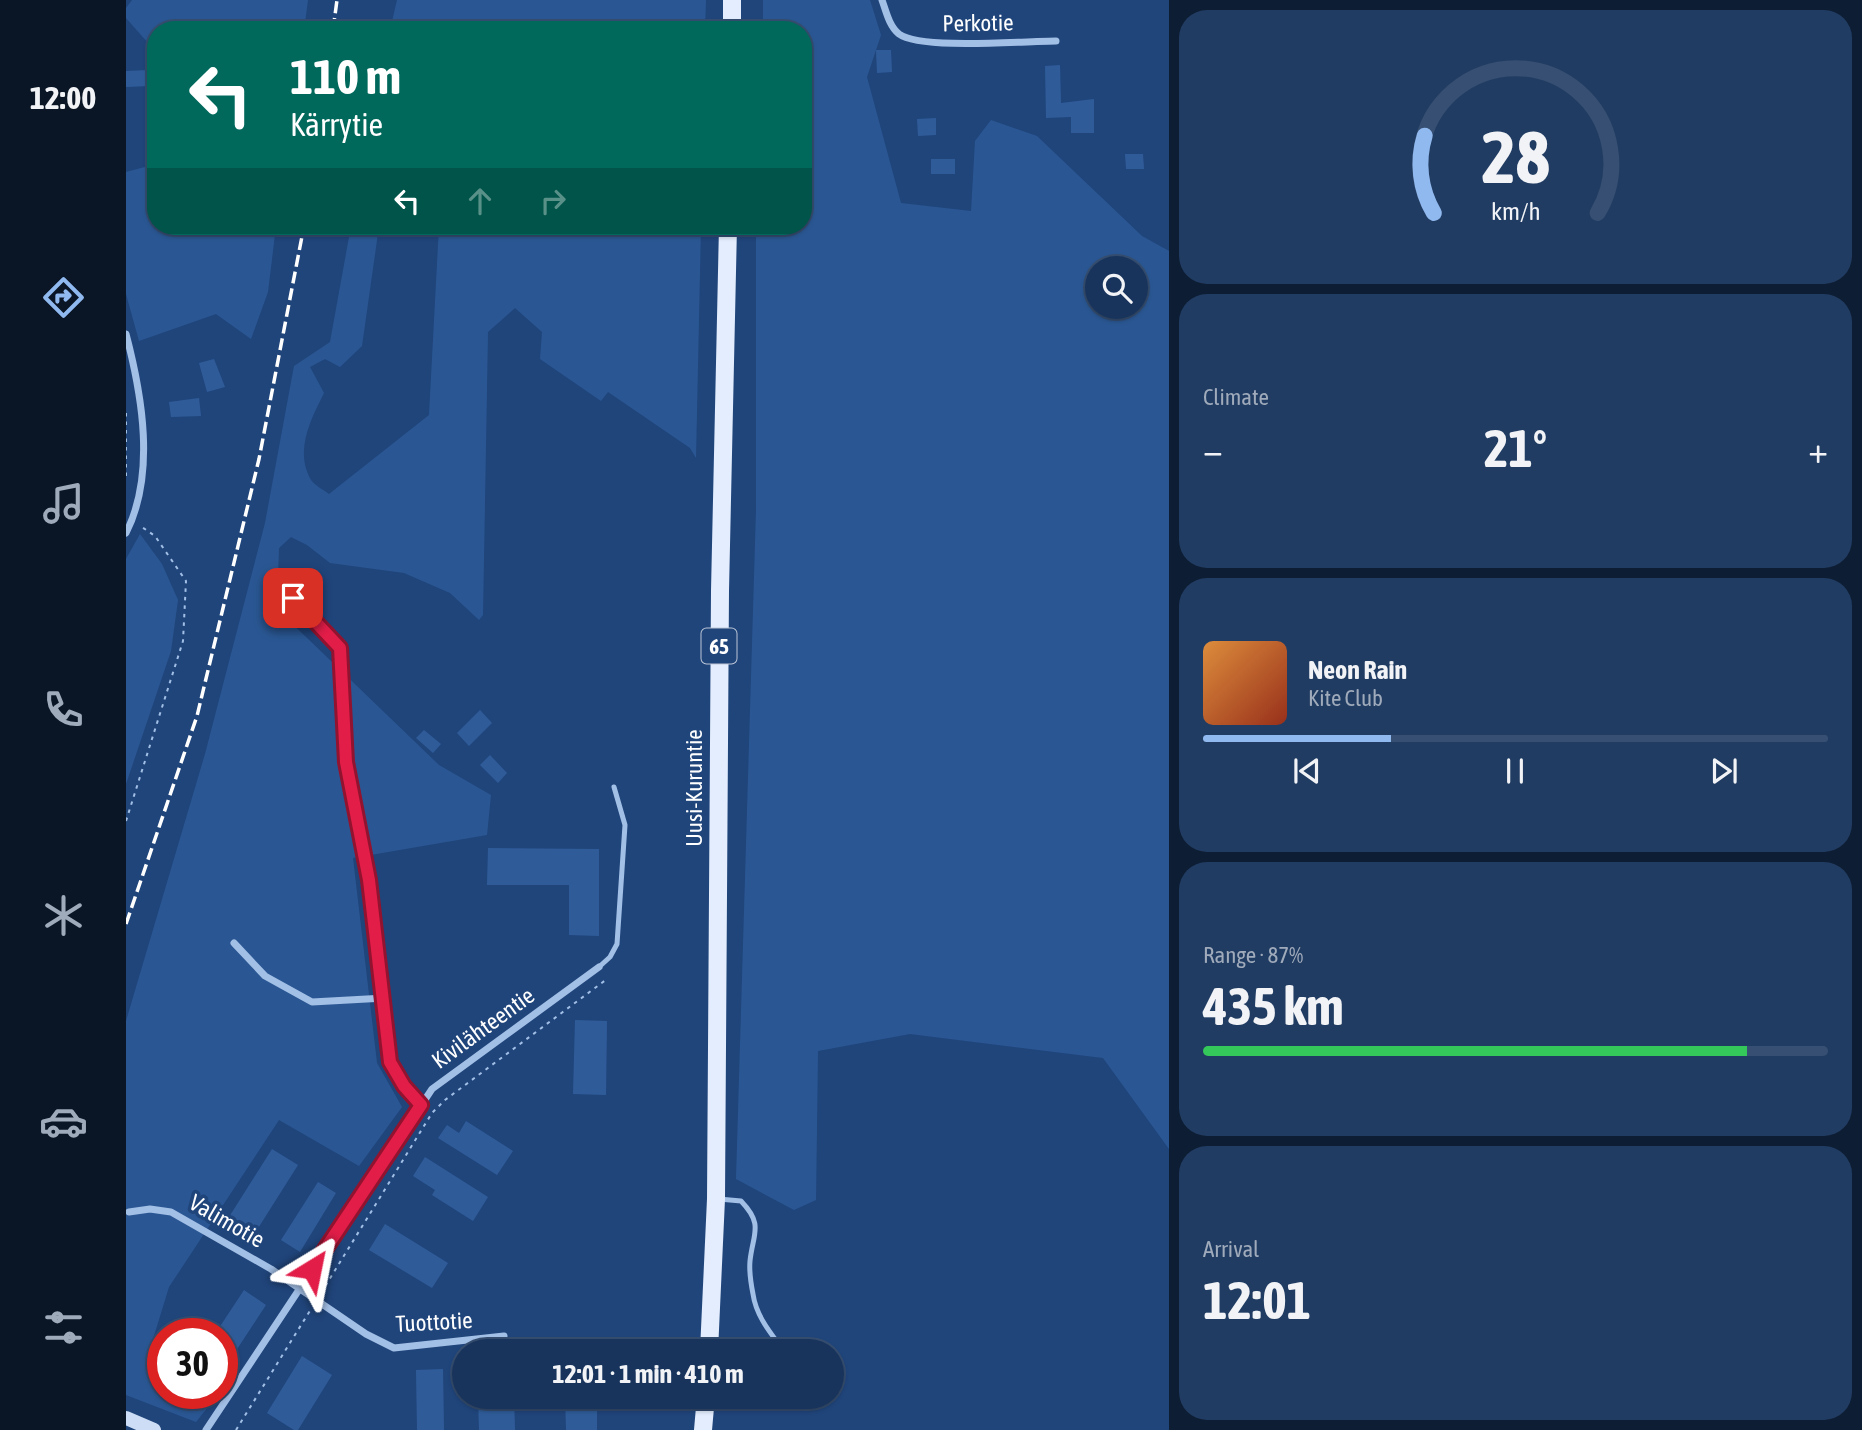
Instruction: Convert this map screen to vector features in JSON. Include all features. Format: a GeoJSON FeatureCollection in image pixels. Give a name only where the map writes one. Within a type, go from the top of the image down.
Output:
{"type":"FeatureCollection","features":[{"type":"Feature","properties":{"kind":"main road"},"geometry":{"type":"LineString","coordinates":[[732,0],[732,21]]}},
{"type":"Feature","properties":{"kind":"main road","name":"Uusi-Kuruntie"},"geometry":{"type":"LineString","coordinates":[[710,1339],[716,1199],[720,591],[728,235]]}},
{"type":"Feature","properties":{"kind":"main road"},"geometry":{"type":"LineString","coordinates":[[703,1430],[705,1409]]}},
{"type":"Feature","properties":{"kind":"main road"},"geometry":{"type":"LineString","coordinates":[[126,1418],[154,1430]]}},
{"type":"Feature","properties":{"kind":"street","name":"Perkotie"},"geometry":{"type":"LineString","coordinates":[[882,0],[889,21],[899,34],[910,38],[933,43],[1056,41]]}},
{"type":"Feature","properties":{"kind":"street"},"geometry":{"type":"LineString","coordinates":[[126,334],[136,375],[143,449],[132,521],[126,533]]}},
{"type":"Feature","properties":{"kind":"street"},"geometry":{"type":"LineString","coordinates":[[126,502],[135,503]]}},
{"type":"Feature","properties":{"kind":"street"},"geometry":{"type":"LineString","coordinates":[[373,904],[390,1062],[404,1086],[421,1105]]}},
{"type":"Feature","properties":{"kind":"street"},"geometry":{"type":"LineString","coordinates":[[234,943],[265,976],[312,1002],[385,998]]}},
{"type":"Feature","properties":{"kind":"street","name":"Kivilähteentie"},"geometry":{"type":"LineString","coordinates":[[206,1430],[298,1288],[367,1191],[432,1089],[599,967]]}},
{"type":"Feature","properties":{"kind":"street","name":"Valimotie"},"geometry":{"type":"LineString","coordinates":[[129,1212],[150,1209],[171,1212],[271,1269],[298,1288]]}},
{"type":"Feature","properties":{"kind":"street","name":"Tuottotie"},"geometry":{"type":"LineString","coordinates":[[298,1288],[366,1334],[394,1348],[504,1336]]}},
{"type":"Feature","properties":{"kind":"lane"},"geometry":{"type":"LineString","coordinates":[[293,598],[340,648],[346,762],[373,904]]}},
{"type":"Feature","properties":{"kind":"lane","name":"Kivilähteentie"},"geometry":{"type":"LineString","coordinates":[[599,967],[610,957],[617,944],[625,825],[614,787]]}},
{"type":"Feature","properties":{"kind":"lane"},"geometry":{"type":"LineString","coordinates":[[716,1199],[741,1201],[753,1214],[757,1228],[750,1263],[753,1297],[762,1321],[775,1339]]}},
{"type":"Feature","properties":{"kind":"path"},"geometry":{"type":"LineString","coordinates":[[126,413],[126,476]]}},
{"type":"Feature","properties":{"kind":"path"},"geometry":{"type":"LineString","coordinates":[[126,821],[183,641],[186,581],[155,536],[132,521]]}},
{"type":"Feature","properties":{"kind":"path"},"geometry":{"type":"LineString","coordinates":[[236,1430],[432,1113],[445,1100],[607,979]]}},
{"type":"Feature","properties":{"kind":"shaded area"},"geometry":{"type":"Polygon","coordinates":[[[132,0],[308,0],[305,21],[147,21],[147,42],[126,18],[126,8],[132,0]]]}},
{"type":"Feature","properties":{"kind":"shaded area"},"geometry":{"type":"Polygon","coordinates":[[[397,0],[706,0],[705,21],[392,21],[397,0]]]}},
{"type":"Feature","properties":{"kind":"shaded area"},"geometry":{"type":"Polygon","coordinates":[[[763,0],[870,0],[881,35],[867,77],[901,203],[971,211],[975,141],[991,120],[1037,136],[1142,236],[1169,251],[1169,1149],[1103,1058],[910,1034],[818,1051],[816,1200],[794,1210],[736,1179],[756,510],[756,235],[812,235],[812,21],[763,21],[763,0]]]}},
{"type":"Feature","properties":{"kind":"shaded area"},"geometry":{"type":"Polygon","coordinates":[[[147,166],[147,235],[275,235],[268,292],[251,339],[216,314],[139,341],[126,294],[126,172],[147,166]]]}},
{"type":"Feature","properties":{"kind":"shaded area"},"geometry":{"type":"Polygon","coordinates":[[[349,235],[378,235],[362,346],[340,367],[325,359],[310,367],[324,393],[306,435],[304,458],[311,480],[329,494],[429,415],[439,235],[701,235],[696,458],[690,448],[608,392],[601,401],[540,359],[542,332],[515,308],[488,332],[483,615],[479,620],[450,593],[404,573],[330,563],[307,545],[291,537],[279,548],[277,609],[439,765],[491,795],[487,835],[353,858],[377,1063],[402,1107],[359,1166],[279,1120],[169,1287],[159,1318],[147,1318],[147,1403],[126,1395],[126,1021],[205,754],[265,523],[294,366],[330,342],[349,235]]]}},
{"type":"Feature","properties":{"kind":"shaded area"},"geometry":{"type":"Polygon","coordinates":[[[140,534],[162,564],[178,600],[171,651],[126,784],[126,559],[140,534]]]}},
{"type":"Feature","properties":{"kind":"shaded area"},"geometry":{"type":"Polygon","coordinates":[[[162,1409],[206,1409],[196,1422],[162,1409]]]}},
{"type":"Feature","properties":{"kind":"building"},"geometry":{"type":"Polygon","coordinates":[[[876,50],[891,50],[892,72],[877,73],[876,50]]]}},
{"type":"Feature","properties":{"kind":"building"},"geometry":{"type":"Polygon","coordinates":[[[1060,65],[1061,103],[1094,99],[1094,133],[1071,133],[1071,117],[1046,118],[1045,66],[1060,65]]]}},
{"type":"Feature","properties":{"kind":"building"},"geometry":{"type":"Polygon","coordinates":[[[147,70],[147,86],[126,87],[126,71],[147,70]]]}},
{"type":"Feature","properties":{"kind":"building"},"geometry":{"type":"Polygon","coordinates":[[[936,118],[936,135],[918,136],[917,119],[936,118]]]}},
{"type":"Feature","properties":{"kind":"building"},"geometry":{"type":"Polygon","coordinates":[[[1125,154],[1143,154],[1144,169],[1126,169],[1125,154]]]}},
{"type":"Feature","properties":{"kind":"building"},"geometry":{"type":"Polygon","coordinates":[[[931,159],[955,159],[955,174],[931,174],[931,159]]]}},
{"type":"Feature","properties":{"kind":"building"},"geometry":{"type":"Polygon","coordinates":[[[214,359],[225,387],[207,392],[199,363],[214,359]]]}},
{"type":"Feature","properties":{"kind":"building"},"geometry":{"type":"Polygon","coordinates":[[[199,398],[201,416],[171,417],[169,402],[199,398]]]}},
{"type":"Feature","properties":{"kind":"building"},"geometry":{"type":"Polygon","coordinates":[[[480,710],[492,723],[469,746],[457,733],[480,710]]]}},
{"type":"Feature","properties":{"kind":"building"},"geometry":{"type":"Polygon","coordinates":[[[424,730],[441,744],[433,753],[416,738],[424,730]]]}},
{"type":"Feature","properties":{"kind":"building"},"geometry":{"type":"Polygon","coordinates":[[[490,755],[507,773],[498,783],[480,765],[490,755]]]}},
{"type":"Feature","properties":{"kind":"building"},"geometry":{"type":"Polygon","coordinates":[[[488,848],[599,849],[599,936],[569,935],[569,885],[487,885],[488,848]]]}},
{"type":"Feature","properties":{"kind":"building"},"geometry":{"type":"Polygon","coordinates":[[[575,1020],[607,1021],[606,1095],[573,1094],[575,1020]]]}},
{"type":"Feature","properties":{"kind":"building"},"geometry":{"type":"Polygon","coordinates":[[[466,1121],[513,1151],[497,1175],[438,1138],[447,1125],[459,1133],[466,1121]]]}},
{"type":"Feature","properties":{"kind":"building"},"geometry":{"type":"Polygon","coordinates":[[[272,1149],[298,1165],[255,1233],[229,1217],[272,1149]]]}},
{"type":"Feature","properties":{"kind":"building"},"geometry":{"type":"Polygon","coordinates":[[[425,1157],[488,1197],[473,1221],[432,1195],[435,1190],[413,1176],[425,1157]]]}},
{"type":"Feature","properties":{"kind":"building"},"geometry":{"type":"Polygon","coordinates":[[[318,1182],[336,1193],[300,1252],[281,1240],[318,1182]]]}},
{"type":"Feature","properties":{"kind":"building"},"geometry":{"type":"Polygon","coordinates":[[[385,1224],[448,1263],[432,1288],[369,1250],[385,1224]]]}},
{"type":"Feature","properties":{"kind":"building"},"geometry":{"type":"Polygon","coordinates":[[[244,1290],[266,1305],[238,1348],[238,1318],[226,1318],[244,1290]]]}},
{"type":"Feature","properties":{"kind":"building"},"geometry":{"type":"Polygon","coordinates":[[[302,1356],[332,1375],[298,1430],[294,1430],[267,1413],[302,1356]]]}},
{"type":"Feature","properties":{"kind":"building"},"geometry":{"type":"Polygon","coordinates":[[[443,1369],[444,1430],[417,1430],[416,1370],[443,1369]]]}},
{"type":"Feature","properties":{"kind":"building"},"geometry":{"type":"Polygon","coordinates":[[[478,1409],[514,1409],[515,1430],[479,1430],[478,1409]]]}},
{"type":"Feature","properties":{"kind":"building"},"geometry":{"type":"Polygon","coordinates":[[[565,1409],[597,1409],[597,1430],[566,1430],[565,1409]]]}},
{"type":"Feature","properties":{"kind":"railway"},"geometry":{"type":"LineString","coordinates":[[334,21],[337,0]]}},
{"type":"Feature","properties":{"kind":"railway"},"geometry":{"type":"LineString","coordinates":[[126,924],[197,716],[259,459],[302,235]]}},
{"type":"Feature","properties":{"kind":"route"},"geometry":{"type":"LineString","coordinates":[[293,598],[340,648],[346,762],[369,880],[386,1004],[390,1062],[404,1086],[421,1105],[367,1191],[312,1269]]}}]}
